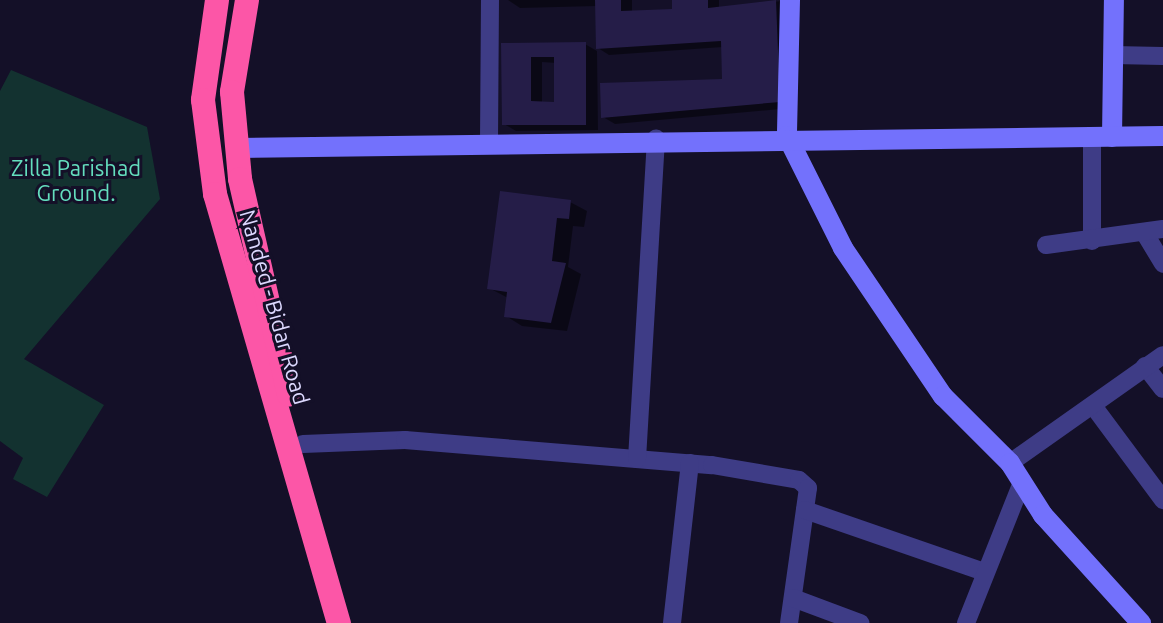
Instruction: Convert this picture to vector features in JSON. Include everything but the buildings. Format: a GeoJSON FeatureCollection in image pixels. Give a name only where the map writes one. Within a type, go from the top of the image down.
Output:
{"type":"FeatureCollection","features":[{"type":"Feature","properties":{"kind":"highway","name":"Nanded - Bidar Road"},"geometry":{"type":"LineString","coordinates":[[217,0],[203,100],[215,194],[339,623]]}},
{"type":"Feature","properties":{"kind":"highway","name":"Nanded - Bidar Road"},"geometry":{"type":"LineString","coordinates":[[247,0],[232,92],[237,148],[303,444],[354,623]]}},
{"type":"Feature","properties":{"kind":"street"},"geometry":{"type":"LineString","coordinates":[[489,142],[490,0]]}},
{"type":"Feature","properties":{"kind":"street"},"geometry":{"type":"LineString","coordinates":[[790,0],[787,136],[843,248],[943,396],[1010,463],[1110,597],[1141,623]]}},
{"type":"Feature","properties":{"kind":"street"},"geometry":{"type":"LineString","coordinates":[[1092,241],[1113,55],[1114,0]]}},
{"type":"Feature","properties":{"kind":"street"},"geometry":{"type":"LineString","coordinates":[[1113,55],[1163,56]]}},
{"type":"Feature","properties":{"kind":"street"},"geometry":{"type":"LineString","coordinates":[[237,148],[787,136],[1163,136]]}},
{"type":"Feature","properties":{"kind":"street"},"geometry":{"type":"LineString","coordinates":[[637,459],[656,139]]}},
{"type":"Feature","properties":{"kind":"street"},"geometry":{"type":"LineString","coordinates":[[1046,245],[1154,230],[1163,264]]}},
{"type":"Feature","properties":{"kind":"street"},"geometry":{"type":"LineString","coordinates":[[1010,463],[1094,407],[1163,355]]}},
{"type":"Feature","properties":{"kind":"street"},"geometry":{"type":"LineString","coordinates":[[1145,366],[1163,389]]}},
{"type":"Feature","properties":{"kind":"street"},"geometry":{"type":"LineString","coordinates":[[1094,407],[1163,500]]}},
{"type":"Feature","properties":{"kind":"street"},"geometry":{"type":"LineString","coordinates":[[303,444],[405,440],[690,463],[799,480],[808,488],[789,623]]}},
{"type":"Feature","properties":{"kind":"street"},"geometry":{"type":"LineString","coordinates":[[672,623],[690,463]]}},
{"type":"Feature","properties":{"kind":"street"},"geometry":{"type":"LineString","coordinates":[[966,623],[1022,482]]}},
{"type":"Feature","properties":{"kind":"street"},"geometry":{"type":"LineString","coordinates":[[805,510],[984,572]]}},
{"type":"Feature","properties":{"kind":"street"},"geometry":{"type":"LineString","coordinates":[[793,598],[860,623]]}},
{"type":"Feature","properties":{"kind":"green space","name":"Zilla Parishad Ground."},"geometry":{"type":"Polygon","coordinates":[[[11,70],[147,127],[160,199],[24,359],[104,405],[47,497],[13,479],[23,458],[0,441],[0,91],[11,70]]]}}]}
